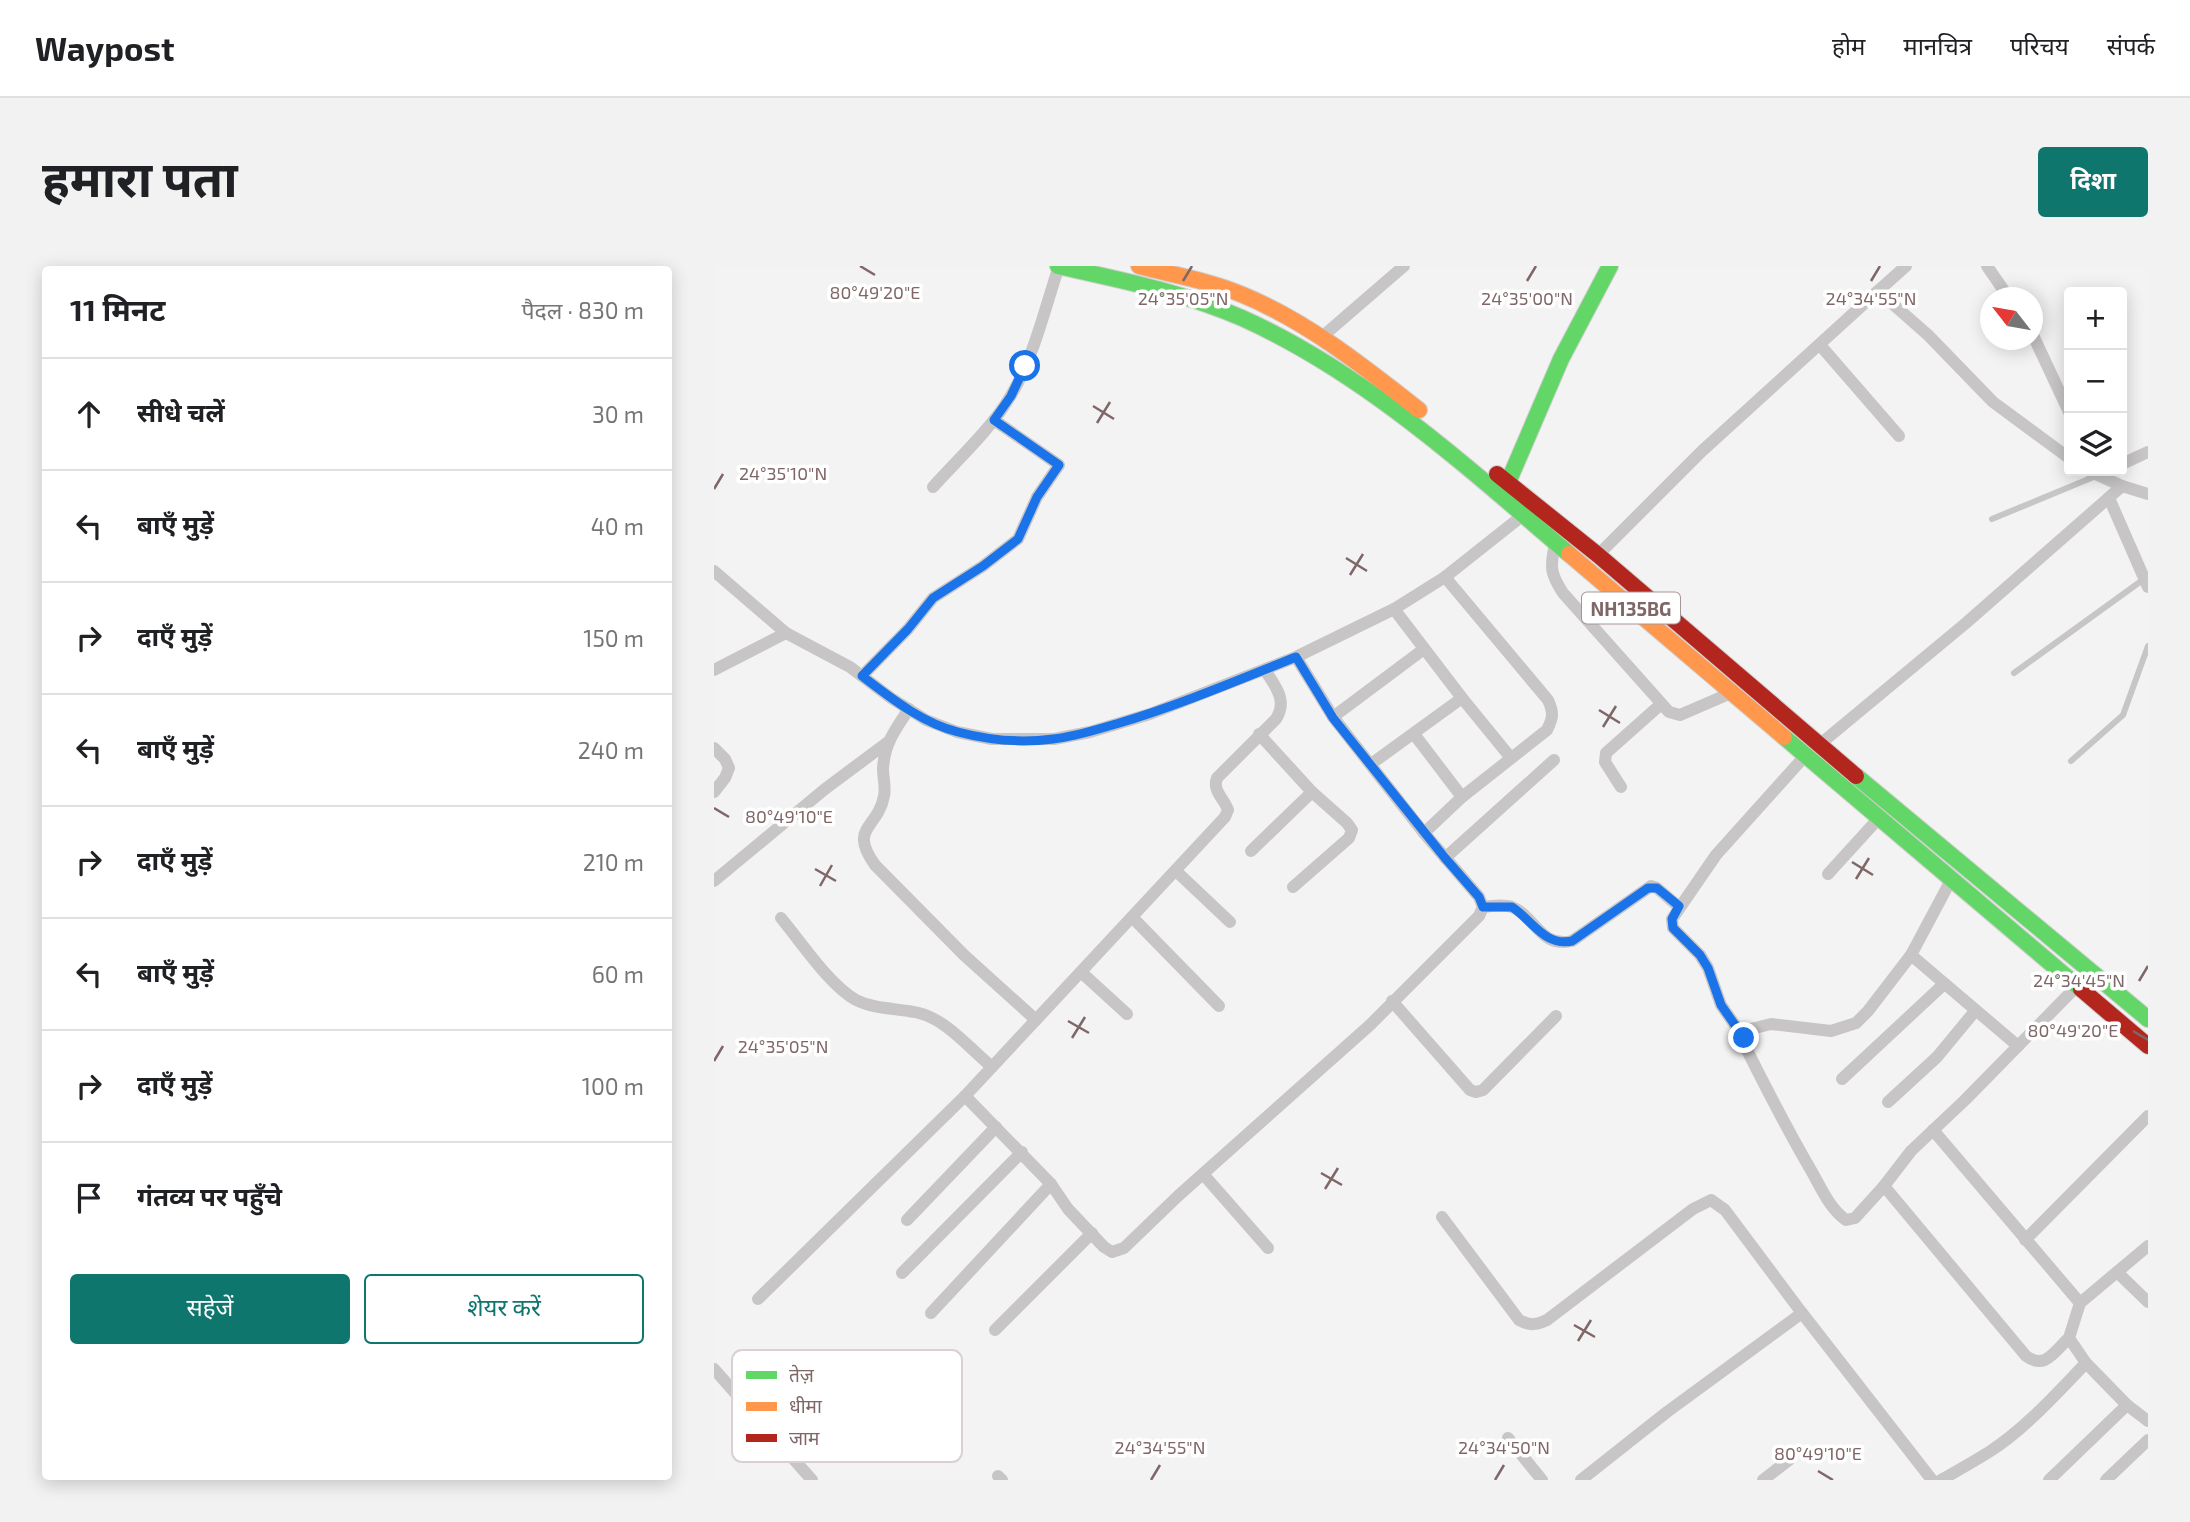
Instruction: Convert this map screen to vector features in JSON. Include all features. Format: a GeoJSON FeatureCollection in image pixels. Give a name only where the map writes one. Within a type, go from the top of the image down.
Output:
{"type":"FeatureCollection","features":[{"type":"Feature","properties":{"kind":"main road","name":"NH135BG"},"geometry":{"type":"LineString","coordinates":[[1059,266],[1197,300],[1265,328],[1348,378],[1598,555],[1819,745],[2148,1019]]}},
{"type":"Feature","properties":{"kind":"main road","name":"NH135BG"},"geometry":{"type":"LineString","coordinates":[[1139,266],[1242,295],[1322,336],[1427,416],[1505,490],[1522,516],[2148,1046]]}},
{"type":"Feature","properties":{"kind":"main road"},"geometry":{"type":"LineString","coordinates":[[1505,490],[1561,359],[1610,266]]}},
{"type":"Feature","properties":{"kind":"street"},"geometry":{"type":"LineString","coordinates":[[933,486],[994,420],[1011,396],[1025,366],[1059,266]]}},
{"type":"Feature","properties":{"kind":"street"},"geometry":{"type":"LineString","coordinates":[[1322,336],[1404,266]]}},
{"type":"Feature","properties":{"kind":"street"},"geometry":{"type":"LineString","coordinates":[[1598,555],[1702,451],[1906,266]]}},
{"type":"Feature","properties":{"kind":"street"},"geometry":{"type":"LineString","coordinates":[[1987,266],[2001,287]]}},
{"type":"Feature","properties":{"kind":"street"},"geometry":{"type":"LineString","coordinates":[[1878,291],[1928,335],[1993,402],[2064,454]]}},
{"type":"Feature","properties":{"kind":"street"},"geometry":{"type":"LineString","coordinates":[[1820,345],[1899,436]]}},
{"type":"Feature","properties":{"kind":"street"},"geometry":{"type":"LineString","coordinates":[[2040,350],[2064,401]]}},
{"type":"Feature","properties":{"kind":"street"},"geometry":{"type":"LineString","coordinates":[[862,676],[908,629],[933,598],[983,566],[1018,539],[1037,497],[1059,465],[994,420]]}},
{"type":"Feature","properties":{"kind":"street"},"geometry":{"type":"LineString","coordinates":[[2127,462],[2148,452]]}},
{"type":"Feature","properties":{"kind":"street"},"geometry":{"type":"LineString","coordinates":[[2104,476],[2148,495]]}},
{"type":"Feature","properties":{"kind":"street"},"geometry":{"type":"LineString","coordinates":[[1819,745],[1966,623],[2122,486]]}},
{"type":"Feature","properties":{"kind":"street"},"geometry":{"type":"LineString","coordinates":[[2109,498],[2146,583]]}},
{"type":"Feature","properties":{"kind":"street"},"geometry":{"type":"LineString","coordinates":[[714,571],[786,633],[813,645],[926,720],[957,732],[992,739],[1054,739],[1150,714],[1296,657],[1394,608],[1445,577],[1522,516]]}},
{"type":"Feature","properties":{"kind":"street"},"geometry":{"type":"LineString","coordinates":[[1555,544],[1551,565],[1553,578],[1563,593],[1668,712],[1680,715],[1731,693]]}},
{"type":"Feature","properties":{"kind":"street"},"geometry":{"type":"LineString","coordinates":[[1424,833],[1462,797],[1547,730],[1553,719],[1548,700],[1445,577]]}},
{"type":"Feature","properties":{"kind":"street"},"geometry":{"type":"LineString","coordinates":[[1394,608],[1511,758]]}},
{"type":"Feature","properties":{"kind":"street"},"geometry":{"type":"LineString","coordinates":[[714,670],[786,633]]}},
{"type":"Feature","properties":{"kind":"street"},"geometry":{"type":"LineString","coordinates":[[1333,718],[1424,649]]}},
{"type":"Feature","properties":{"kind":"street"},"geometry":{"type":"LineString","coordinates":[[965,1096],[1051,1184],[1068,1209],[1108,1250],[1117,1252],[1370,1025],[1479,916],[1483,907],[1479,897],[1424,833],[1333,718],[1296,657]]}},
{"type":"Feature","properties":{"kind":"street"},"geometry":{"type":"LineString","coordinates":[[758,1299],[965,1096],[1225,817],[1228,810],[1216,791],[1217,778],[1276,719],[1282,701],[1265,670]]}},
{"type":"Feature","properties":{"kind":"street"},"geometry":{"type":"LineString","coordinates":[[1371,764],[1462,698]]}},
{"type":"Feature","properties":{"kind":"street"},"geometry":{"type":"LineString","coordinates":[[1621,787],[1605,762],[1606,753],[1660,705]]}},
{"type":"Feature","properties":{"kind":"street"},"geometry":{"type":"LineString","coordinates":[[714,881],[888,741],[909,709]]}},
{"type":"Feature","properties":{"kind":"street"},"geometry":{"type":"LineString","coordinates":[[1259,734],[1312,792],[1348,823],[1352,830],[1349,838],[1293,887]]}},
{"type":"Feature","properties":{"kind":"street"},"geometry":{"type":"LineString","coordinates":[[1414,734],[1462,797]]}},
{"type":"Feature","properties":{"kind":"street"},"geometry":{"type":"LineString","coordinates":[[888,741],[883,768],[884,797],[866,829],[863,840],[865,851],[964,955],[1036,1020]]}},
{"type":"Feature","properties":{"kind":"street"},"geometry":{"type":"LineString","coordinates":[[714,748],[725,759],[729,768],[714,792]]}},
{"type":"Feature","properties":{"kind":"street"},"geometry":{"type":"LineString","coordinates":[[1805,757],[1716,855],[1672,919],[1673,928],[1700,955],[1708,968],[1721,1005],[1744,1038],[1746,1048],[1789,1133],[1840,1216],[1846,1220],[1855,1217],[1884,1186],[1910,1151],[2091,971]]}},
{"type":"Feature","properties":{"kind":"street"},"geometry":{"type":"LineString","coordinates":[[1445,858],[1554,760]]}},
{"type":"Feature","properties":{"kind":"street"},"geometry":{"type":"LineString","coordinates":[[1251,851],[1312,792]]}},
{"type":"Feature","properties":{"kind":"street"},"geometry":{"type":"LineString","coordinates":[[1828,874],[1878,819]]}},
{"type":"Feature","properties":{"kind":"street"},"geometry":{"type":"LineString","coordinates":[[1176,871],[1230,922]]}},
{"type":"Feature","properties":{"kind":"street"},"geometry":{"type":"LineString","coordinates":[[1744,1038],[1751,1029],[1771,1024],[1831,1031],[1856,1023],[1911,955],[1951,880]]}},
{"type":"Feature","properties":{"kind":"street"},"geometry":{"type":"LineString","coordinates":[[1483,907],[1512,907],[1545,936],[1563,943],[1572,941],[1651,886],[1679,906]]}},
{"type":"Feature","properties":{"kind":"street"},"geometry":{"type":"LineString","coordinates":[[1132,917],[1219,1006]]}},
{"type":"Feature","properties":{"kind":"street"},"geometry":{"type":"LineString","coordinates":[[781,918],[839,988],[857,1000],[877,1007],[930,1017],[941,1023],[992,1067]]}},
{"type":"Feature","properties":{"kind":"street"},"geometry":{"type":"LineString","coordinates":[[1911,955],[2018,1046]]}},
{"type":"Feature","properties":{"kind":"street"},"geometry":{"type":"LineString","coordinates":[[1081,972],[1126,1014]]}},
{"type":"Feature","properties":{"kind":"street"},"geometry":{"type":"LineString","coordinates":[[1842,1079],[1944,984]]}},
{"type":"Feature","properties":{"kind":"street"},"geometry":{"type":"LineString","coordinates":[[1392,1001],[1470,1090],[1476,1093],[1483,1090],[1556,1016]]}},
{"type":"Feature","properties":{"kind":"street"},"geometry":{"type":"LineString","coordinates":[[1888,1102],[1937,1057],[1975,1011]]}},
{"type":"Feature","properties":{"kind":"street"},"geometry":{"type":"LineString","coordinates":[[2025,1240],[2148,1116]]}},
{"type":"Feature","properties":{"kind":"street"},"geometry":{"type":"LineString","coordinates":[[907,1220],[996,1127]]}},
{"type":"Feature","properties":{"kind":"street"},"geometry":{"type":"LineString","coordinates":[[1933,1130],[2080,1303]]}},
{"type":"Feature","properties":{"kind":"street"},"geometry":{"type":"LineString","coordinates":[[902,1273],[1021,1152]]}},
{"type":"Feature","properties":{"kind":"street"},"geometry":{"type":"LineString","coordinates":[[1203,1174],[1268,1248]]}},
{"type":"Feature","properties":{"kind":"street"},"geometry":{"type":"LineString","coordinates":[[931,1313],[1051,1184]]}},
{"type":"Feature","properties":{"kind":"street"},"geometry":{"type":"LineString","coordinates":[[1884,1186],[2026,1356],[2036,1363],[2043,1362],[2069,1339],[2080,1303],[2148,1246]]}},
{"type":"Feature","properties":{"kind":"street"},"geometry":{"type":"LineString","coordinates":[[1442,1217],[1519,1320],[1527,1325],[1536,1325],[1547,1320],[1693,1209],[1711,1200],[1725,1210],[1932,1480]]}},
{"type":"Feature","properties":{"kind":"street"},"geometry":{"type":"LineString","coordinates":[[995,1330],[1092,1233]]}},
{"type":"Feature","properties":{"kind":"street"},"geometry":{"type":"LineString","coordinates":[[2117,1272],[2148,1302]]}},
{"type":"Feature","properties":{"kind":"street"},"geometry":{"type":"LineString","coordinates":[[1581,1480],[1667,1412],[1802,1313]]}},
{"type":"Feature","properties":{"kind":"street"},"geometry":{"type":"LineString","coordinates":[[2069,1339],[2086,1363],[2127,1405],[2148,1420]]}},
{"type":"Feature","properties":{"kind":"street"},"geometry":{"type":"LineString","coordinates":[[1941,1480],[1990,1452],[2010,1436],[2086,1363]]}},
{"type":"Feature","properties":{"kind":"street"},"geometry":{"type":"LineString","coordinates":[[714,1369],[732,1389]]}},
{"type":"Feature","properties":{"kind":"street"},"geometry":{"type":"LineString","coordinates":[[2049,1480],[2127,1405]]}},
{"type":"Feature","properties":{"kind":"street"},"geometry":{"type":"LineString","coordinates":[[1508,1438],[1542,1480]]}},
{"type":"Feature","properties":{"kind":"street"},"geometry":{"type":"LineString","coordinates":[[2106,1480],[2148,1440]]}},
{"type":"Feature","properties":{"kind":"street"},"geometry":{"type":"LineString","coordinates":[[1763,1480],[1789,1460]]}},
{"type":"Feature","properties":{"kind":"street"},"geometry":{"type":"LineString","coordinates":[[796,1462],[812,1480]]}},
{"type":"Feature","properties":{"kind":"lane"},"geometry":{"type":"LineString","coordinates":[[1992,519],[2088,476]]}},
{"type":"Feature","properties":{"kind":"lane"},"geometry":{"type":"LineString","coordinates":[[2014,673],[2146,583]]}},
{"type":"Feature","properties":{"kind":"lane"},"geometry":{"type":"LineString","coordinates":[[2071,761],[2123,715],[2148,646]]}},
{"type":"Feature","properties":{"kind":"traffic: fast"},"geometry":{"type":"LineString","coordinates":[[1058,266],[1197,301],[1242,318],[1287,340],[1331,366],[1414,424],[1569,554]]}},
{"type":"Feature","properties":{"kind":"traffic: fast"},"geometry":{"type":"LineString","coordinates":[[1503,494],[1561,359],[1610,266]]}},
{"type":"Feature","properties":{"kind":"traffic: fast"},"geometry":{"type":"LineString","coordinates":[[1784,737],[2081,989]]}},
{"type":"Feature","properties":{"kind":"traffic: fast"},"geometry":{"type":"LineString","coordinates":[[1856,776],[2148,1019]]}},
{"type":"Feature","properties":{"kind":"traffic: slow"},"geometry":{"type":"LineString","coordinates":[[1139,266],[1218,286],[1267,306],[1335,346],[1419,410]]}},
{"type":"Feature","properties":{"kind":"traffic: slow"},"geometry":{"type":"LineString","coordinates":[[1569,554],[1784,737]]}},
{"type":"Feature","properties":{"kind":"traffic: jam"},"geometry":{"type":"LineString","coordinates":[[1497,474],[1598,555],[1856,776]]}},
{"type":"Feature","properties":{"kind":"traffic: jam"},"geometry":{"type":"LineString","coordinates":[[2081,989],[2148,1046]]}},
{"type":"Feature","properties":{"kind":"route"},"geometry":{"type":"LineString","coordinates":[[1025,366],[1011,396],[994,420],[1059,465],[1037,497],[1018,539],[983,566],[933,598],[908,629],[862,676],[926,720],[957,732],[992,739],[1026,741],[1090,732],[1150,714],[1296,657],[1333,718],[1424,833],[1483,902],[1483,907],[1512,907],[1545,936],[1563,943],[1572,941],[1654,886],[1679,906],[1671,924],[1700,955],[1708,968],[1721,1005],[1744,1038]]}}]}
